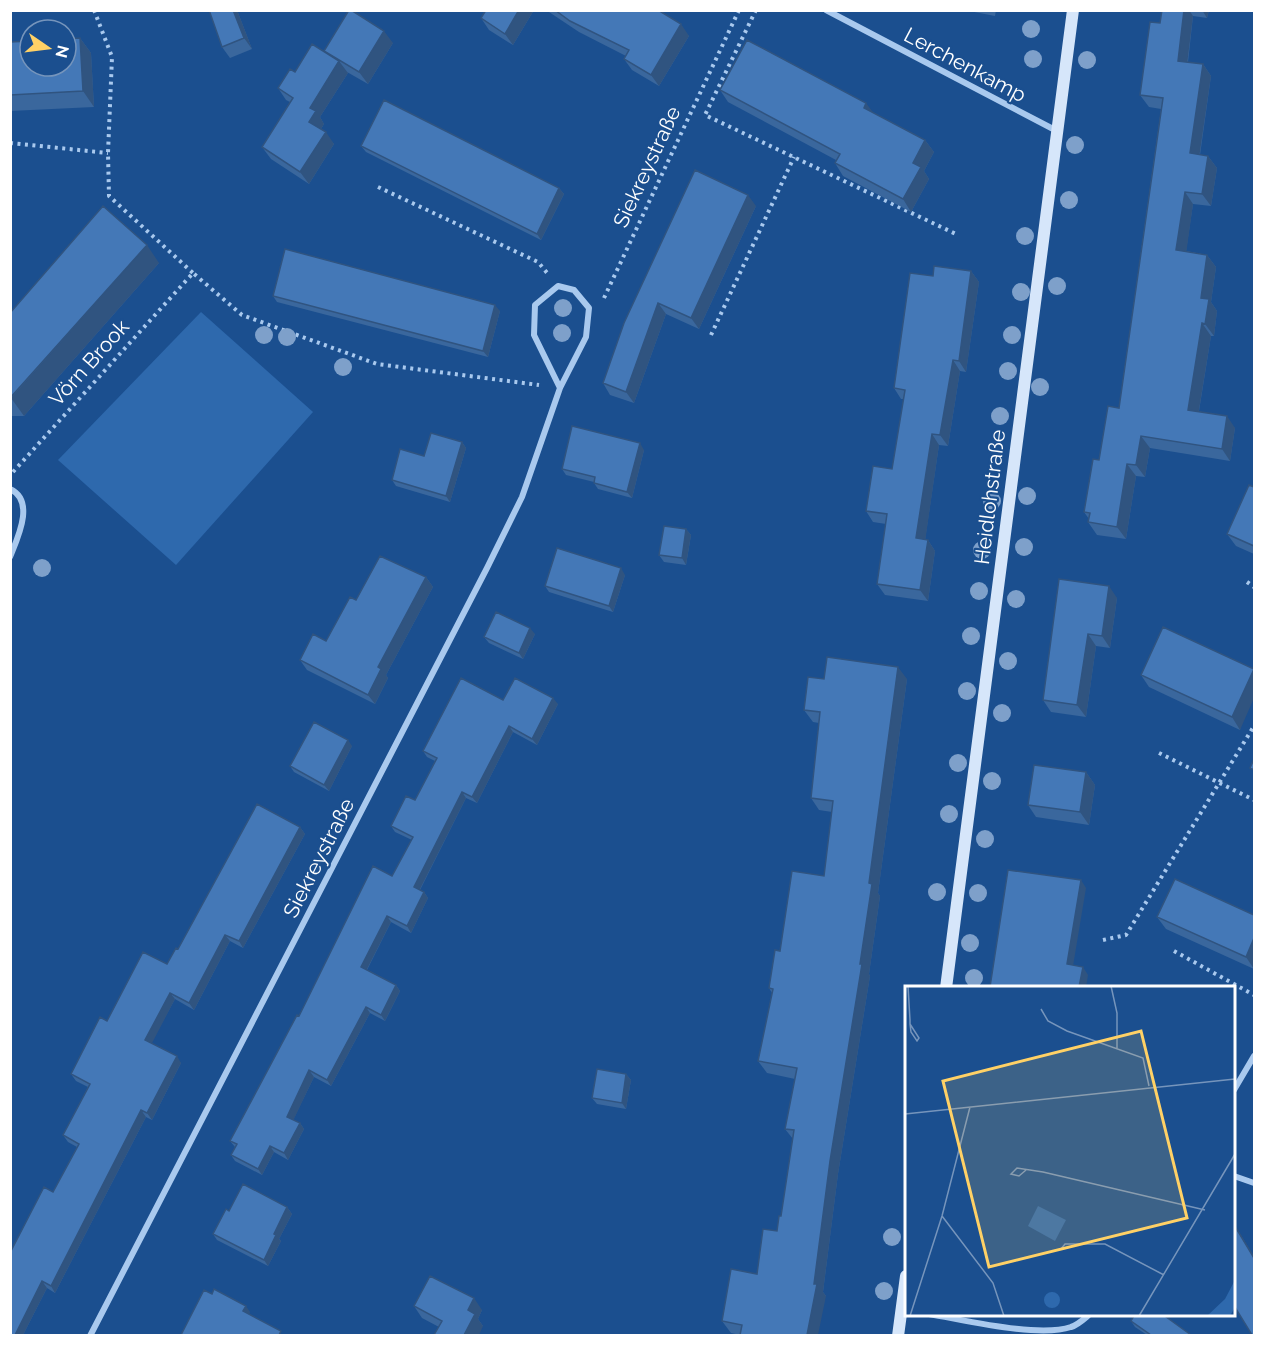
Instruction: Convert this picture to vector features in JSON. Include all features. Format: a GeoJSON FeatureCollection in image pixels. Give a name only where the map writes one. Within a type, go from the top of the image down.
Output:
{"type":"FeatureCollection","features":[{"type":"Feature","properties":{"kind":"main road","name":"Heidlohstraße"},"geometry":{"type":"LineString","coordinates":[[946,986],[1073,10]]}},
{"type":"Feature","properties":{"kind":"main road"},"geometry":{"type":"LineString","coordinates":[[898,1335],[904,1311],[905,1294]]}},
{"type":"Feature","properties":{"kind":"street","name":"Lerchenkamp"},"geometry":{"type":"LineString","coordinates":[[826,10],[1057,131]]}},
{"type":"Feature","properties":{"kind":"street","name":"Siekreystraße"},"geometry":{"type":"LineString","coordinates":[[90,1335],[488,568],[522,497],[560,388],[586,337],[589,308],[574,290],[558,286]]}},
{"type":"Feature","properties":{"kind":"street"},"geometry":{"type":"LineString","coordinates":[[558,286],[535,305],[534,335],[560,388]]}},
{"type":"Feature","properties":{"kind":"street"},"geometry":{"type":"LineString","coordinates":[[10,489],[23,503],[23,520],[10,557]]}},
{"type":"Feature","properties":{"kind":"street"},"geometry":{"type":"LineString","coordinates":[[1235,1087],[1254,1056]]}},
{"type":"Feature","properties":{"kind":"street"},"geometry":{"type":"LineString","coordinates":[[1235,1177],[1254,1183]]}},
{"type":"Feature","properties":{"kind":"street"},"geometry":{"type":"LineString","coordinates":[[942,1316],[1037,1331],[1056,1331],[1073,1327],[1087,1316]]}},
{"type":"Feature","properties":{"kind":"path"},"geometry":{"type":"LineString","coordinates":[[94,10],[112,57],[108,153],[109,196],[242,315],[377,364],[560,388]]}},
{"type":"Feature","properties":{"kind":"path","name":"Siekreystraße"},"geometry":{"type":"LineString","coordinates":[[586,337],[739,10]]}},
{"type":"Feature","properties":{"kind":"path","name":"Siekreystraße"},"geometry":{"type":"LineString","coordinates":[[756,10],[705,115],[958,235]]}},
{"type":"Feature","properties":{"kind":"path"},"geometry":{"type":"LineString","coordinates":[[10,143],[108,153]]}},
{"type":"Feature","properties":{"kind":"path"},"geometry":{"type":"LineString","coordinates":[[711,335],[794,157]]}},
{"type":"Feature","properties":{"kind":"path"},"geometry":{"type":"LineString","coordinates":[[378,187],[538,262],[558,286]]}},
{"type":"Feature","properties":{"kind":"path","name":"Vörn Brook"},"geometry":{"type":"LineString","coordinates":[[10,475],[193,273]]}},
{"type":"Feature","properties":{"kind":"path"},"geometry":{"type":"LineString","coordinates":[[1246,582],[1254,587]]}},
{"type":"Feature","properties":{"kind":"path"},"geometry":{"type":"LineString","coordinates":[[1103,940],[1125,935],[1254,726]]}},
{"type":"Feature","properties":{"kind":"path"},"geometry":{"type":"LineString","coordinates":[[1158,753],[1254,800]]}},
{"type":"Feature","properties":{"kind":"path"},"geometry":{"type":"LineString","coordinates":[[1174,951],[1254,995]]}},
{"type":"Feature","properties":{"kind":"shaded area"},"geometry":{"type":"Polygon","coordinates":[[[201,312],[313,412],[176,565],[58,460],[201,312]]]}},
{"type":"Feature","properties":{"kind":"building"},"geometry":{"type":"Polygon","coordinates":[[[209,10],[233,10],[244,38],[222,47],[209,10]]]}},
{"type":"Feature","properties":{"kind":"building"},"geometry":{"type":"Polygon","coordinates":[[[349,10],[384,31],[359,72],[324,51],[349,10]]]}},
{"type":"Feature","properties":{"kind":"building"},"geometry":{"type":"Polygon","coordinates":[[[486,10],[519,10],[505,34],[481,18],[486,10]]]}},
{"type":"Feature","properties":{"kind":"building"},"geometry":{"type":"Polygon","coordinates":[[[555,10],[658,10],[681,24],[651,75],[624,59],[629,50],[570,21],[555,10]]]}},
{"type":"Feature","properties":{"kind":"building"},"geometry":{"type":"Polygon","coordinates":[[[1162,10],[1184,10],[1178,61],[1203,64],[1190,153],[1208,156],[1202,194],[1185,192],[1176,250],[1207,255],[1201,298],[1209,299],[1205,324],[1202,323],[1188,410],[1227,416],[1222,449],[1141,436],[1136,465],[1127,464],[1117,527],[1088,522],[1090,513],[1084,512],[1093,459],[1099,460],[1108,406],[1119,408],[1163,98],[1140,95],[1150,22],[1160,23],[1162,10]]]}},
{"type":"Feature","properties":{"kind":"building"},"geometry":{"type":"Polygon","coordinates":[[[78,38],[80,38],[83,91],[10,95],[10,42],[18,42],[18,78],[78,78],[78,38]]]}},
{"type":"Feature","properties":{"kind":"building"},"geometry":{"type":"Polygon","coordinates":[[[747,40],[866,103],[864,108],[925,140],[913,163],[921,167],[903,199],[835,163],[840,154],[720,90],[747,40]]]}},
{"type":"Feature","properties":{"kind":"building"},"geometry":{"type":"Polygon","coordinates":[[[312,44],[339,61],[310,108],[316,111],[309,122],[326,132],[300,172],[262,147],[293,98],[278,88],[290,69],[295,72],[312,44]]]}},
{"type":"Feature","properties":{"kind":"building"},"geometry":{"type":"Polygon","coordinates":[[[384,100],[559,188],[537,234],[361,146],[384,100]]]}},
{"type":"Feature","properties":{"kind":"building"},"geometry":{"type":"Polygon","coordinates":[[[695,170],[748,195],[691,318],[658,303],[626,392],[603,383],[624,323],[695,170]]]}},
{"type":"Feature","properties":{"kind":"building"},"geometry":{"type":"Polygon","coordinates":[[[103,206],[147,245],[10,398],[10,313],[103,206]]]}},
{"type":"Feature","properties":{"kind":"building"},"geometry":{"type":"Polygon","coordinates":[[[285,249],[495,305],[483,351],[273,296],[285,249]]]}},
{"type":"Feature","properties":{"kind":"building"},"geometry":{"type":"Polygon","coordinates":[[[934,266],[971,271],[959,361],[953,360],[940,435],[932,434],[916,538],[928,540],[920,590],[877,584],[887,514],[866,511],[873,466],[892,469],[905,390],[894,388],[910,273],[933,276],[934,266]]]}},
{"type":"Feature","properties":{"kind":"building"},"geometry":{"type":"Polygon","coordinates":[[[572,426],[640,443],[627,492],[594,483],[595,477],[562,469],[572,426]]]}},
{"type":"Feature","properties":{"kind":"building"},"geometry":{"type":"Polygon","coordinates":[[[431,433],[462,442],[446,496],[392,480],[400,449],[424,456],[431,433]]]}},
{"type":"Feature","properties":{"kind":"building"},"geometry":{"type":"Polygon","coordinates":[[[1249,485],[1254,487],[1254,546],[1227,534],[1249,485]]]}},
{"type":"Feature","properties":{"kind":"building"},"geometry":{"type":"Polygon","coordinates":[[[664,526],[686,529],[682,558],[659,555],[664,526]]]}},
{"type":"Feature","properties":{"kind":"building"},"geometry":{"type":"Polygon","coordinates":[[[557,548],[621,568],[609,606],[545,586],[557,548]]]}},
{"type":"Feature","properties":{"kind":"building"},"geometry":{"type":"Polygon","coordinates":[[[380,556],[426,577],[378,667],[381,669],[368,695],[300,660],[313,634],[326,641],[350,597],[356,600],[380,556]]]}},
{"type":"Feature","properties":{"kind":"building"},"geometry":{"type":"Polygon","coordinates":[[[1059,579],[1109,586],[1102,636],[1088,634],[1077,705],[1043,700],[1059,579]]]}},
{"type":"Feature","properties":{"kind":"building"},"geometry":{"type":"Polygon","coordinates":[[[496,612],[530,628],[519,653],[484,637],[496,612]]]}},
{"type":"Feature","properties":{"kind":"building"},"geometry":{"type":"Polygon","coordinates":[[[1163,627],[1254,669],[1232,717],[1141,675],[1163,627]]]}},
{"type":"Feature","properties":{"kind":"building"},"geometry":{"type":"Polygon","coordinates":[[[827,657],[898,667],[869,883],[872,884],[860,964],[862,964],[830,1161],[814,1284],[817,1284],[807,1335],[740,1335],[742,1325],[722,1321],[731,1269],[757,1274],[763,1229],[777,1231],[794,1130],[785,1129],[797,1068],[758,1061],[773,989],[769,988],[775,950],[780,951],[792,871],[824,876],[833,801],[811,798],[820,712],[804,710],[808,677],[824,679],[827,657]]]}},
{"type":"Feature","properties":{"kind":"building"},"geometry":{"type":"Polygon","coordinates":[[[461,678],[503,700],[515,678],[553,698],[532,739],[509,726],[472,797],[462,792],[414,887],[424,892],[407,926],[387,916],[361,967],[396,985],[381,1015],[366,1007],[327,1080],[309,1070],[287,1117],[300,1123],[284,1153],[270,1146],[258,1169],[231,1155],[237,1144],[230,1141],[297,1015],[299,1016],[373,866],[392,876],[413,837],[391,826],[406,796],[415,800],[437,758],[423,751],[461,678]]]}},
{"type":"Feature","properties":{"kind":"building"},"geometry":{"type":"Polygon","coordinates":[[[314,722],[348,740],[324,785],[290,766],[314,722]]]}},
{"type":"Feature","properties":{"kind":"building"},"geometry":{"type":"Polygon","coordinates":[[[1034,765],[1086,772],[1080,812],[1028,805],[1034,765]]]}},
{"type":"Feature","properties":{"kind":"building"},"geometry":{"type":"Polygon","coordinates":[[[257,804],[300,827],[239,941],[225,935],[189,1003],[170,993],[145,1040],[177,1056],[147,1113],[141,1110],[51,1286],[42,1281],[15,1335],[10,1335],[10,1253],[44,1187],[53,1192],[79,1144],[63,1135],[90,1084],[71,1074],[100,1017],[107,1021],[143,952],[167,964],[176,948],[178,949],[257,804]]]}},
{"type":"Feature","properties":{"kind":"building"},"geometry":{"type":"Polygon","coordinates":[[[1008,870],[1081,880],[1067,964],[1083,967],[1079,986],[990,986],[1008,870]]]}},
{"type":"Feature","properties":{"kind":"building"},"geometry":{"type":"Polygon","coordinates":[[[1175,879],[1254,915],[1254,938],[1246,957],[1157,917],[1175,879]]]}},
{"type":"Feature","properties":{"kind":"building"},"geometry":{"type":"Polygon","coordinates":[[[597,1069],[626,1074],[622,1103],[592,1098],[597,1069]]]}},
{"type":"Feature","properties":{"kind":"building"},"geometry":{"type":"Polygon","coordinates":[[[243,1184],[287,1207],[264,1260],[213,1234],[226,1209],[229,1211],[243,1184]]]}},
{"type":"Feature","properties":{"kind":"building"},"geometry":{"type":"Polygon","coordinates":[[[1235,1226],[1254,1258],[1254,1335],[1235,1307],[1235,1226]]]}},
{"type":"Feature","properties":{"kind":"building"},"geometry":{"type":"Polygon","coordinates":[[[430,1276],[474,1298],[468,1310],[475,1314],[464,1335],[434,1335],[442,1321],[414,1306],[430,1276]]]}},
{"type":"Feature","properties":{"kind":"building"},"geometry":{"type":"Polygon","coordinates":[[[214,1289],[246,1306],[243,1311],[281,1331],[279,1335],[181,1335],[204,1290],[212,1294],[214,1289]]]}},
{"type":"Feature","properties":{"kind":"building"},"geometry":{"type":"Polygon","coordinates":[[[1134,1316],[1165,1316],[1191,1335],[1151,1335],[1131,1321],[1134,1316]]]}}]}
